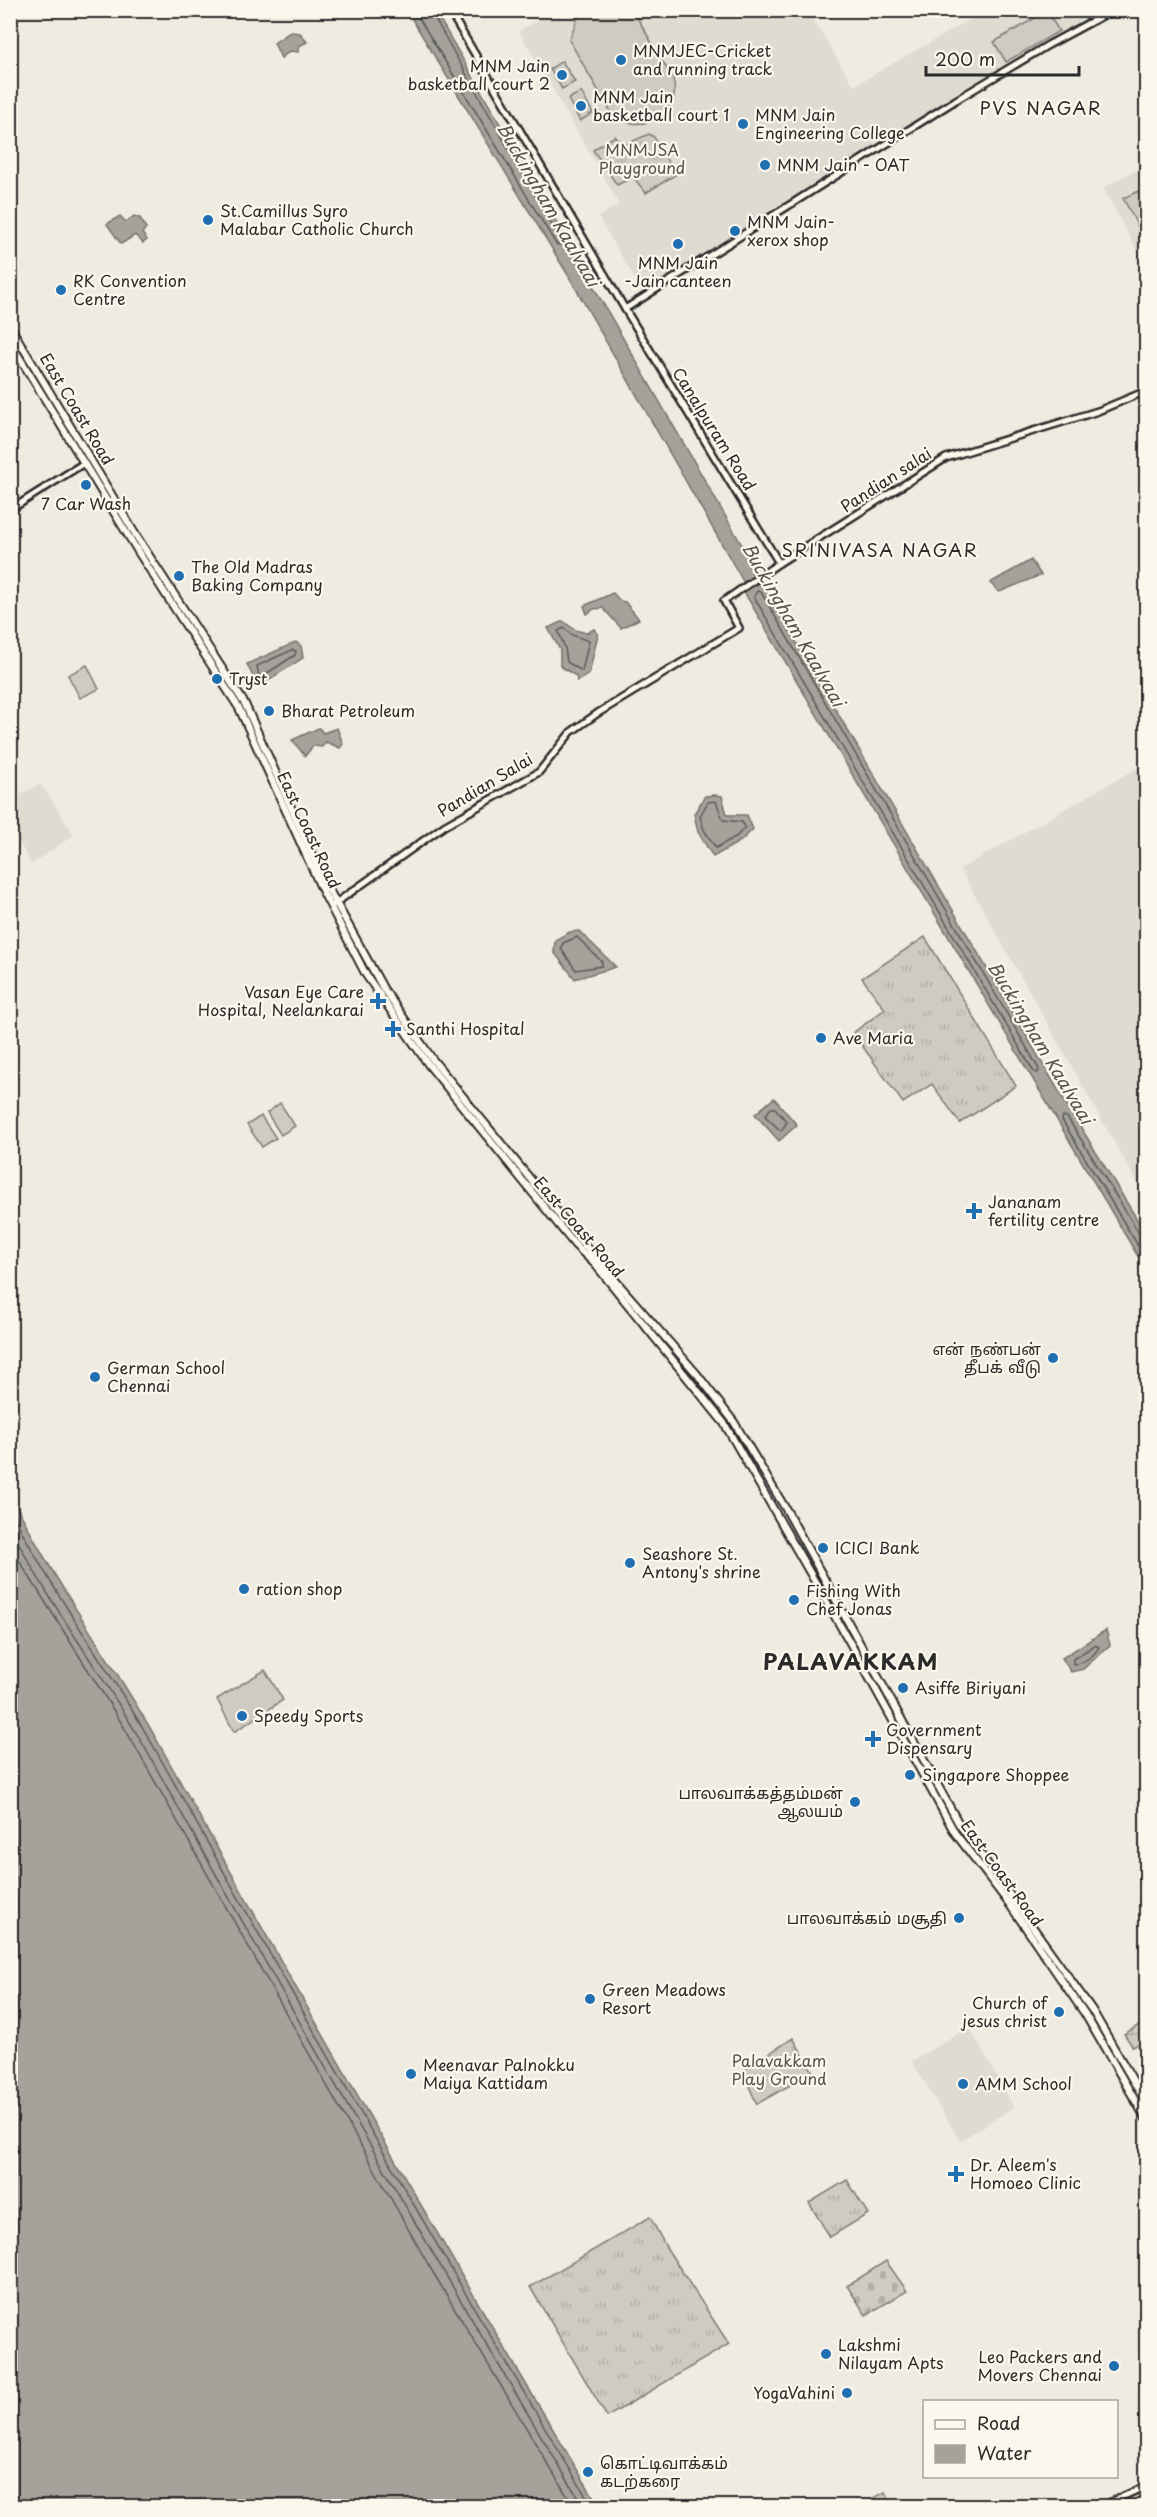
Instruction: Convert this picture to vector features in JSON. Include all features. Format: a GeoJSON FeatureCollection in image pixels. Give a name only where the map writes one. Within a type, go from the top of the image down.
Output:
{"type":"FeatureCollection","features":[{"type":"Feature","properties":{"kind":"main road","name":"East Coast Road"},"geometry":{"type":"LineString","coordinates":[[10,326],[143,546],[245,704],[270,770]]}},
{"type":"Feature","properties":{"kind":"main road","name":"East Coast Road"},"geometry":{"type":"LineString","coordinates":[[10,342],[234,699],[270,770],[366,975],[428,1064],[724,1423],[849,1641],[955,1833],[1010,1905],[1085,2014],[1146,2119]]}},
{"type":"Feature","properties":{"kind":"main road","name":"East Coast Road"},"geometry":{"type":"LineString","coordinates":[[334,904],[383,988],[434,1060],[581,1241],[698,1374],[734,1422],[830,1588],[947,1806],[1092,2010],[1146,2103]]}},
{"type":"Feature","properties":{"kind":"street","name":"Canalpuram Road"},"geometry":{"type":"LineString","coordinates":[[449,10],[625,309],[779,563]]}},
{"type":"Feature","properties":{"kind":"street"},"geometry":{"type":"LineString","coordinates":[[625,309],[956,100],[1048,45],[1113,10]]}},
{"type":"Feature","properties":{"kind":"street"},"geometry":{"type":"LineString","coordinates":[[1144,10],[1146,17]]}},
{"type":"Feature","properties":{"kind":"street","name":"Pandian salai"},"geometry":{"type":"LineString","coordinates":[[724,601],[779,563],[946,458],[1098,411],[1146,391]]}},
{"type":"Feature","properties":{"kind":"street"},"geometry":{"type":"LineString","coordinates":[[10,510],[84,463]]}},
{"type":"Feature","properties":{"kind":"street","name":"Pandian Salai"},"geometry":{"type":"LineString","coordinates":[[334,904],[444,826],[539,772],[571,732],[598,713],[739,628],[724,601]]}},
{"type":"Feature","properties":{"kind":"street"},"geometry":{"type":"LineString","coordinates":[[1102,2506],[1146,2486]]}},
{"type":"Feature","properties":{"kind":"shaded area","name":"MNM Jain Engineering College"},"geometry":{"type":"Polygon","coordinates":[[[556,11],[808,11],[854,86],[985,11],[1104,11],[1054,37],[644,294],[598,217],[619,204],[519,31],[556,11]]]}},
{"type":"Feature","properties":{"kind":"shaded area"},"geometry":{"type":"Polygon","coordinates":[[[1146,165],[1146,267],[1103,188],[1146,165]]]}},
{"type":"Feature","properties":{"kind":"shaded area"},"geometry":{"type":"Polygon","coordinates":[[[1146,763],[1146,1198],[960,869],[1146,763]]]}},
{"type":"Feature","properties":{"kind":"shaded area"},"geometry":{"type":"Polygon","coordinates":[[[41,784],[74,835],[31,864],[11,827],[11,799],[41,784]]]}},
{"type":"Feature","properties":{"kind":"shaded area","name":"AMM School"},"geometry":{"type":"Polygon","coordinates":[[[969,2027],[1014,2107],[960,2141],[912,2061],[969,2027]]]}},
{"type":"Feature","properties":{"kind":"shaded area"},"geometry":{"type":"Polygon","coordinates":[[[1146,2491],[1146,2506],[1122,2506],[1121,2504],[1146,2491]]]}},
{"type":"Feature","properties":{"kind":"green space","name":"MNMJEC-Cricket and running track"},"geometry":{"type":"Polygon","coordinates":[[[585,11],[634,12],[673,79],[672,103],[657,119],[636,123],[613,116],[569,40],[578,17],[585,11]]]}},
{"type":"Feature","properties":{"kind":"green space"},"geometry":{"type":"Polygon","coordinates":[[[1047,11],[1059,31],[1006,62],[994,42],[1047,11]]]}},
{"type":"Feature","properties":{"kind":"green space","name":"MNM Jain basketball court 2"},"geometry":{"type":"Polygon","coordinates":[[[562,61],[575,82],[562,89],[550,69],[562,61]]]}},
{"type":"Feature","properties":{"kind":"green space","name":"MNM Jain basketball court 1"},"geometry":{"type":"Polygon","coordinates":[[[581,92],[593,113],[580,121],[568,99],[581,92]]]}},
{"type":"Feature","properties":{"kind":"green space","name":"MNMJSA Playground"},"geometry":{"type":"Polygon","coordinates":[[[649,134],[654,137],[675,175],[646,193],[633,177],[617,185],[593,150],[615,136],[622,146],[649,134]]]}},
{"type":"Feature","properties":{"kind":"green space"},"geometry":{"type":"Polygon","coordinates":[[[1146,188],[1146,234],[1143,236],[1123,198],[1146,188]]]}},
{"type":"Feature","properties":{"kind":"green space"},"geometry":{"type":"Polygon","coordinates":[[[87,665],[99,689],[80,698],[68,675],[87,665]]]}},
{"type":"Feature","properties":{"kind":"green space"},"geometry":{"type":"Polygon","coordinates":[[[925,937],[1016,1086],[960,1123],[932,1084],[903,1103],[853,1033],[885,1009],[862,978],[925,937]]]}},
{"type":"Feature","properties":{"kind":"green space"},"geometry":{"type":"Polygon","coordinates":[[[280,1103],[295,1126],[281,1135],[267,1113],[280,1103]]]}},
{"type":"Feature","properties":{"kind":"green space"},"geometry":{"type":"Polygon","coordinates":[[[261,1116],[276,1138],[262,1147],[247,1125],[261,1116]]]}},
{"type":"Feature","properties":{"kind":"green space","name":"Speedy Sports"},"geometry":{"type":"Polygon","coordinates":[[[265,1670],[283,1700],[234,1732],[217,1699],[265,1670]]]}},
{"type":"Feature","properties":{"kind":"green space"},"geometry":{"type":"Polygon","coordinates":[[[1146,2021],[1146,2040],[1133,2047],[1124,2034],[1146,2021]]]}},
{"type":"Feature","properties":{"kind":"green space","name":"Palavakkam Play Ground"},"geometry":{"type":"Polygon","coordinates":[[[793,2038],[813,2072],[757,2104],[742,2071],[793,2038]]]}},
{"type":"Feature","properties":{"kind":"green space"},"geometry":{"type":"Polygon","coordinates":[[[847,2180],[868,2214],[830,2237],[809,2203],[847,2180]]]}},
{"type":"Feature","properties":{"kind":"green space"},"geometry":{"type":"Polygon","coordinates":[[[650,2217],[666,2247],[729,2344],[607,2417],[530,2287],[650,2217]]]}},
{"type":"Feature","properties":{"kind":"green space"},"geometry":{"type":"Polygon","coordinates":[[[886,2261],[907,2291],[866,2315],[847,2286],[886,2261]]]}},
{"type":"Feature","properties":{"kind":"green space"},"geometry":{"type":"Polygon","coordinates":[[[885,2492],[893,2506],[860,2506],[885,2492]]]}},
{"type":"Feature","properties":{"kind":"water"},"geometry":{"type":"Polygon","coordinates":[[[407,11],[435,11],[758,573],[744,583],[568,275],[407,11]]]}},
{"type":"Feature","properties":{"kind":"water"},"geometry":{"type":"Polygon","coordinates":[[[290,32],[300,33],[307,42],[299,46],[298,52],[290,51],[281,58],[274,43],[290,32]]]}},
{"type":"Feature","properties":{"kind":"water"},"geometry":{"type":"Polygon","coordinates":[[[120,216],[126,222],[134,216],[140,218],[146,228],[142,233],[147,240],[143,243],[135,235],[121,244],[107,224],[120,216]]]}},
{"type":"Feature","properties":{"kind":"water"},"geometry":{"type":"Polygon","coordinates":[[[1031,560],[1041,575],[999,592],[990,583],[1031,560]]]}},
{"type":"Feature","properties":{"kind":"water"},"geometry":{"type":"Polygon","coordinates":[[[761,582],[1061,1095],[1146,1234],[1146,1270],[744,592],[761,582]]]}},
{"type":"Feature","properties":{"kind":"water"},"geometry":{"type":"Polygon","coordinates":[[[613,593],[620,601],[625,602],[639,619],[621,628],[603,608],[594,609],[587,614],[584,606],[613,593]]]}},
{"type":"Feature","properties":{"kind":"water"},"geometry":{"type":"Polygon","coordinates":[[[563,621],[575,630],[587,633],[594,629],[598,634],[589,674],[577,681],[576,676],[560,666],[560,650],[548,628],[563,621]]]}},
{"type":"Feature","properties":{"kind":"water"},"geometry":{"type":"Polygon","coordinates":[[[296,642],[301,646],[303,658],[258,687],[247,664],[296,642]]]}},
{"type":"Feature","properties":{"kind":"water"},"geometry":{"type":"Polygon","coordinates":[[[319,728],[323,733],[337,728],[343,744],[340,748],[326,742],[322,747],[313,746],[305,756],[292,740],[319,728]]]}},
{"type":"Feature","properties":{"kind":"water"},"geometry":{"type":"Polygon","coordinates":[[[705,796],[722,796],[727,815],[747,815],[753,829],[741,841],[713,857],[698,832],[694,814],[705,796]]]}},
{"type":"Feature","properties":{"kind":"water"},"geometry":{"type":"Polygon","coordinates":[[[579,931],[616,967],[575,979],[554,952],[555,940],[570,932],[579,931]]]}},
{"type":"Feature","properties":{"kind":"water"},"geometry":{"type":"Polygon","coordinates":[[[774,1098],[797,1125],[779,1141],[755,1114],[774,1098]]]}},
{"type":"Feature","properties":{"kind":"water"},"geometry":{"type":"Polygon","coordinates":[[[11,1494],[63,1589],[158,1742],[375,2126],[599,2506],[11,2506],[11,1494]]]}},
{"type":"Feature","properties":{"kind":"water"},"geometry":{"type":"Polygon","coordinates":[[[1106,1630],[1110,1645],[1083,1669],[1071,1672],[1062,1658],[1106,1630]]]}},
{"type":"Feature","properties":{"kind":"place","name":"MNMJEC-Cricket and running track"},"geometry":{"type":"Point","coordinates":[621,60]}},
{"type":"Feature","properties":{"kind":"place","name":"MNM Jain basketball court 2"},"geometry":{"type":"Point","coordinates":[562,75]}},
{"type":"Feature","properties":{"kind":"place","name":"MNM Jain basketball court 1"},"geometry":{"type":"Point","coordinates":[581,106]}},
{"type":"Feature","properties":{"kind":"place","name":"MNM Jain Engineering College"},"geometry":{"type":"Point","coordinates":[743,124]}},
{"type":"Feature","properties":{"kind":"place","name":"MNM Jain - OAT"},"geometry":{"type":"Point","coordinates":[765,165]}},
{"type":"Feature","properties":{"kind":"place","name":"St.Camillus Syro Malabar Catholic Church"},"geometry":{"type":"Point","coordinates":[208,220]}},
{"type":"Feature","properties":{"kind":"place","name":"MNM Jain- xerox shop"},"geometry":{"type":"Point","coordinates":[735,231]}},
{"type":"Feature","properties":{"kind":"place","name":"MNM Jain -Jain canteen"},"geometry":{"type":"Point","coordinates":[678,244]}},
{"type":"Feature","properties":{"kind":"place","name":"RK Convention Centre"},"geometry":{"type":"Point","coordinates":[61,290]}},
{"type":"Feature","properties":{"kind":"place","name":"7 Car Wash"},"geometry":{"type":"Point","coordinates":[86,485]}},
{"type":"Feature","properties":{"kind":"place","name":"The Old Madras Baking Company"},"geometry":{"type":"Point","coordinates":[179,576]}},
{"type":"Feature","properties":{"kind":"place","name":"Tryst"},"geometry":{"type":"Point","coordinates":[217,679]}},
{"type":"Feature","properties":{"kind":"place","name":"Bharat Petroleum"},"geometry":{"type":"Point","coordinates":[269,711]}},
{"type":"Feature","properties":{"kind":"place","name":"Vasan Eye Care Hospital, Neelankarai"},"geometry":{"type":"Point","coordinates":[378,1001]}},
{"type":"Feature","properties":{"kind":"place","name":"Santhi Hospital"},"geometry":{"type":"Point","coordinates":[393,1029]}},
{"type":"Feature","properties":{"kind":"place","name":"Ave Maria"},"geometry":{"type":"Point","coordinates":[821,1038]}},
{"type":"Feature","properties":{"kind":"place","name":"Jananam fertility centre"},"geometry":{"type":"Point","coordinates":[974,1211]}},
{"type":"Feature","properties":{"kind":"place","name":"என் நண்பன் தீபக் வீடு"},"geometry":{"type":"Point","coordinates":[1053,1358]}},
{"type":"Feature","properties":{"kind":"place","name":"German School Chennai"},"geometry":{"type":"Point","coordinates":[95,1377]}},
{"type":"Feature","properties":{"kind":"place","name":"ICICI Bank"},"geometry":{"type":"Point","coordinates":[823,1548]}},
{"type":"Feature","properties":{"kind":"place","name":"Seashore St. Antony's shrine"},"geometry":{"type":"Point","coordinates":[630,1563]}},
{"type":"Feature","properties":{"kind":"place","name":"ration shop"},"geometry":{"type":"Point","coordinates":[244,1589]}},
{"type":"Feature","properties":{"kind":"place","name":"Fishing With Chef Jonas"},"geometry":{"type":"Point","coordinates":[794,1600]}},
{"type":"Feature","properties":{"kind":"place","name":"Asiffe Biriyani"},"geometry":{"type":"Point","coordinates":[903,1688]}},
{"type":"Feature","properties":{"kind":"place","name":"Speedy Sports"},"geometry":{"type":"Point","coordinates":[242,1716]}},
{"type":"Feature","properties":{"kind":"place","name":"Government Dispensary"},"geometry":{"type":"Point","coordinates":[873,1739]}},
{"type":"Feature","properties":{"kind":"place","name":"Singapore Shoppee"},"geometry":{"type":"Point","coordinates":[910,1775]}},
{"type":"Feature","properties":{"kind":"place","name":"பாலவாக்கத்தம்மன் ஆலயம்"},"geometry":{"type":"Point","coordinates":[855,1802]}},
{"type":"Feature","properties":{"kind":"place","name":"பாலவாக்கம் மசூதி"},"geometry":{"type":"Point","coordinates":[959,1918]}},
{"type":"Feature","properties":{"kind":"place","name":"Green Meadows Resort"},"geometry":{"type":"Point","coordinates":[590,1999]}},
{"type":"Feature","properties":{"kind":"place","name":"Church of jesus christ"},"geometry":{"type":"Point","coordinates":[1059,2012]}},
{"type":"Feature","properties":{"kind":"place","name":"Meenavar Palnokku Maiya Kattidam"},"geometry":{"type":"Point","coordinates":[411,2074]}},
{"type":"Feature","properties":{"kind":"place","name":"AMM School"},"geometry":{"type":"Point","coordinates":[963,2084]}},
{"type":"Feature","properties":{"kind":"place","name":"Dr. Aleem's Homoeo Clinic"},"geometry":{"type":"Point","coordinates":[956,2174]}},
{"type":"Feature","properties":{"kind":"place","name":"Lakshmi Nilayam Apts"},"geometry":{"type":"Point","coordinates":[826,2354]}},
{"type":"Feature","properties":{"kind":"place","name":"Leo Packers and Movers Chennai"},"geometry":{"type":"Point","coordinates":[1114,2366]}},
{"type":"Feature","properties":{"kind":"place","name":"YogaVahini"},"geometry":{"type":"Point","coordinates":[847,2393]}},
{"type":"Feature","properties":{"kind":"place","name":"கொட்டிவாக்கம் கடற்கரை"},"geometry":{"type":"Point","coordinates":[588,2472]}},
{"type":"Feature","properties":{"kind":"district","name":"PVS NAGAR"},"geometry":{"type":"Point","coordinates":[1041,109]}},
{"type":"Feature","properties":{"kind":"district","name":"SRINIVASA NAGAR"},"geometry":{"type":"Point","coordinates":[880,551]}},
{"type":"Feature","properties":{"kind":"district","name":"PALAVAKKAM"},"geometry":{"type":"Point","coordinates":[851,1662]}},
{"type":"Feature","properties":{"kind":"water label","name":"Buckingham Kaalvaai"},"geometry":{"type":"Point","coordinates":[548,205]}},
{"type":"Feature","properties":{"kind":"water label","name":"Buckingham Kaalvaai"},"geometry":{"type":"Point","coordinates":[793,625]}},
{"type":"Feature","properties":{"kind":"water label","name":"Buckingham Kaalvaai"},"geometry":{"type":"Point","coordinates":[1040,1043]}}]}
